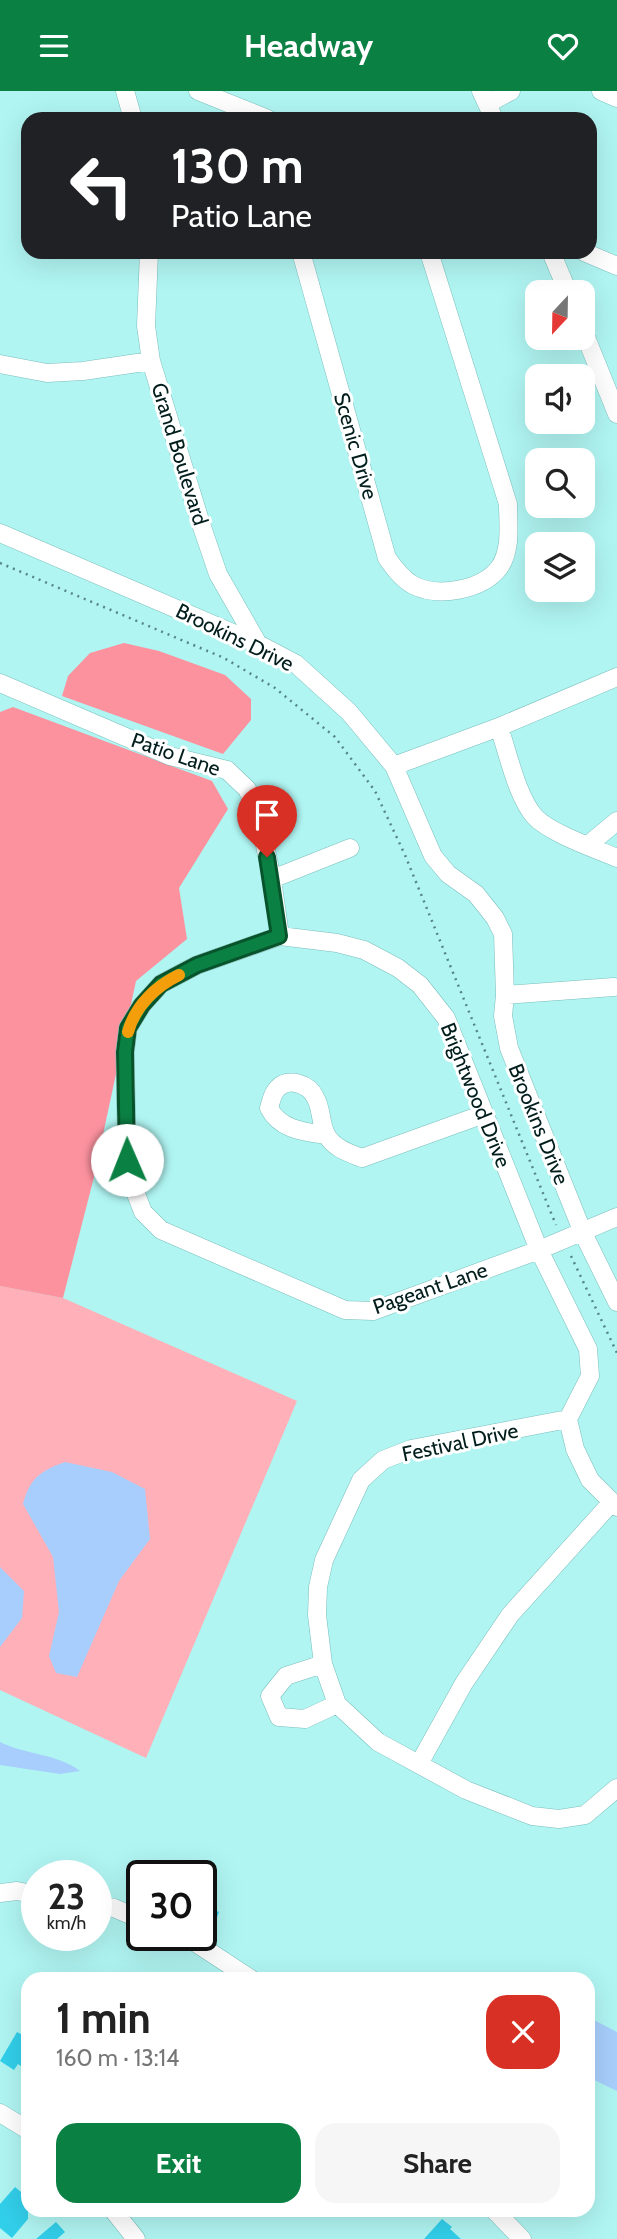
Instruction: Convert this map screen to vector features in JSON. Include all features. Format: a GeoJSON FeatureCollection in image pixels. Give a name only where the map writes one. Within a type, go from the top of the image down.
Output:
{"type":"FeatureCollection","features":[{"type":"Feature","properties":{"kind":"street"},"geometry":{"type":"LineString","coordinates":[[125,91],[131,112]]}},
{"type":"Feature","properties":{"kind":"street"},"geometry":{"type":"LineString","coordinates":[[198,91],[250,112]]}},
{"type":"Feature","properties":{"kind":"street"},"geometry":{"type":"LineString","coordinates":[[488,105],[511,91]]}},
{"type":"Feature","properties":{"kind":"street"},"geometry":{"type":"LineString","coordinates":[[601,91],[617,98]]}},
{"type":"Feature","properties":{"kind":"street"},"geometry":{"type":"LineString","coordinates":[[597,258],[617,266]]}},
{"type":"Feature","properties":{"kind":"street","name":"Grand Boulevard"},"geometry":{"type":"LineString","coordinates":[[149,259],[146,326],[151,361],[218,574],[258,644]]}},
{"type":"Feature","properties":{"kind":"street","name":"Scenic Drive"},"geometry":{"type":"LineString","coordinates":[[303,259],[387,558],[413,585],[435,592],[459,591],[479,583],[499,568],[508,545],[508,503],[431,259]]}},
{"type":"Feature","properties":{"kind":"street"},"geometry":{"type":"LineString","coordinates":[[554,259],[563,280]]}},
{"type":"Feature","properties":{"kind":"street"},"geometry":{"type":"LineString","coordinates":[[591,350],[617,414]]}},
{"type":"Feature","properties":{"kind":"street"},"geometry":{"type":"LineString","coordinates":[[0,364],[47,373],[83,371],[151,361]]}},
{"type":"Feature","properties":{"kind":"street","name":"Brookins Drive"},"geometry":{"type":"LineString","coordinates":[[0,533],[258,644],[296,664],[349,712],[394,766],[433,856],[448,874],[475,894],[495,918],[503,934],[503,1016],[509,1048],[583,1233],[617,1302]]}},
{"type":"Feature","properties":{"kind":"street"},"geometry":{"type":"LineString","coordinates":[[394,766],[499,727],[617,677]]}},
{"type":"Feature","properties":{"kind":"street","name":"Patio Lane"},"geometry":{"type":"LineString","coordinates":[[0,683],[170,756],[227,769],[247,789],[258,812],[272,879],[279,936]]}},
{"type":"Feature","properties":{"kind":"street"},"geometry":{"type":"LineString","coordinates":[[499,727],[526,804],[537,819],[617,858]]}},
{"type":"Feature","properties":{"kind":"street"},"geometry":{"type":"LineString","coordinates":[[588,845],[617,821]]}},
{"type":"Feature","properties":{"kind":"street"},"geometry":{"type":"LineString","coordinates":[[272,879],[350,848]]}},
{"type":"Feature","properties":{"kind":"street","name":"Brightwood Drive"},"geometry":{"type":"LineString","coordinates":[[161,1230],[143,1212],[131,1181],[127,1160],[125,1052],[128,1028],[142,1005],[161,984],[197,965],[279,936],[337,943],[364,950],[398,968],[420,985],[446,1018],[539,1250],[589,1349],[590,1376],[568,1419]]}},
{"type":"Feature","properties":{"kind":"street"},"geometry":{"type":"LineString","coordinates":[[505,995],[614,987]]}},
{"type":"Feature","properties":{"kind":"street"},"geometry":{"type":"LineString","coordinates":[[326,1135],[339,1149],[362,1158],[484,1114]]}},
{"type":"Feature","properties":{"kind":"street","name":"Pageant Lane"},"geometry":{"type":"LineString","coordinates":[[161,1230],[345,1310],[373,1311],[539,1250],[617,1217]]}},
{"type":"Feature","properties":{"kind":"street"},"geometry":{"type":"LineString","coordinates":[[419,1764],[464,1683],[510,1615],[614,1505],[590,1480],[575,1449],[568,1419]]}},
{"type":"Feature","properties":{"kind":"street","name":"Festival Drive"},"geometry":{"type":"LineString","coordinates":[[568,1419],[411,1449],[383,1460],[361,1480],[324,1560],[318,1587],[317,1615],[323,1664],[337,1704],[378,1741],[466,1790],[532,1816],[558,1819],[585,1815],[617,1788]]}},
{"type":"Feature","properties":{"kind":"street"},"geometry":{"type":"LineString","coordinates":[[323,1664],[286,1676],[270,1696],[279,1717],[306,1719],[337,1704]]}},
{"type":"Feature","properties":{"kind":"street"},"geometry":{"type":"LineString","coordinates":[[0,1893],[21,1892]]}},
{"type":"Feature","properties":{"kind":"street"},"geometry":{"type":"LineString","coordinates":[[208,1951],[240,1972]]}},
{"type":"Feature","properties":{"kind":"street"},"geometry":{"type":"LineString","coordinates":[[0,2113],[21,2126]]}},
{"type":"Feature","properties":{"kind":"street"},"geometry":{"type":"LineString","coordinates":[[119,2217],[136,2239]]}},
{"type":"Feature","properties":{"kind":"street"},"geometry":{"type":"LineString","coordinates":[[501,2217],[522,2239]]}},
{"type":"Feature","properties":{"kind":"path"},"geometry":{"type":"LineString","coordinates":[[569,1252],[617,1353]]}},
{"type":"Feature","properties":{"kind":"shaded area"},"geometry":{"type":"Polygon","coordinates":[[[124,643],[159,651],[225,675],[251,699],[251,720],[223,754],[62,696],[68,676],[90,653],[124,643]]]}},
{"type":"Feature","properties":{"kind":"shaded area"},"geometry":{"type":"Polygon","coordinates":[[[13,707],[212,781],[228,809],[179,888],[187,939],[136,981],[93,1181],[63,1298],[0,1286],[0,712],[13,707]]]}},
{"type":"Feature","properties":{"kind":"shaded area"},"geometry":{"type":"Polygon","coordinates":[[[0,1286],[63,1298],[297,1401],[146,1758],[0,1690],[0,1286]]]}},
{"type":"Feature","properties":{"kind":"water"},"geometry":{"type":"Polygon","coordinates":[[[65,1462],[112,1472],[145,1489],[150,1539],[119,1581],[77,1677],[56,1673],[49,1656],[59,1612],[53,1557],[23,1504],[37,1477],[65,1462]]]}},
{"type":"Feature","properties":{"kind":"water"},"geometry":{"type":"Polygon","coordinates":[[[0,1567],[24,1591],[22,1618],[0,1647],[0,1567]]]}},
{"type":"Feature","properties":{"kind":"water"},"geometry":{"type":"Polygon","coordinates":[[[0,1742],[51,1757],[80,1771],[60,1774],[0,1765],[0,1742]]]}},
{"type":"Feature","properties":{"kind":"water"},"geometry":{"type":"Polygon","coordinates":[[[595,2021],[617,2032],[617,2091],[595,2080],[595,2021]]]}},
{"type":"Feature","properties":{"kind":"building"},"geometry":{"type":"Polygon","coordinates":[[[17,2032],[21,2034],[21,2066],[18,2064],[14,2070],[0,2061],[17,2032]]]}},
{"type":"Feature","properties":{"kind":"building"},"geometry":{"type":"Polygon","coordinates":[[[15,2187],[21,2192],[21,2217],[28,2219],[12,2238],[0,2228],[0,2204],[15,2187]]]}},
{"type":"Feature","properties":{"kind":"building"},"geometry":{"type":"Polygon","coordinates":[[[442,2219],[452,2227],[450,2229],[461,2239],[424,2239],[442,2219]]]}},
{"type":"Feature","properties":{"kind":"building"},"geometry":{"type":"Polygon","coordinates":[[[56,2222],[65,2232],[57,2239],[36,2239],[56,2222]]]}},
{"type":"Feature","properties":{"kind":"slow traffic"},"geometry":{"type":"LineString","coordinates":[[128,1032],[142,1005],[161,984],[179,975]]}},
{"type":"Feature","properties":{"kind":"route"},"geometry":{"type":"LineString","coordinates":[[127,1160],[125,1052],[128,1028],[142,1005],[161,984],[197,965],[279,936],[267,857]]}}]}
